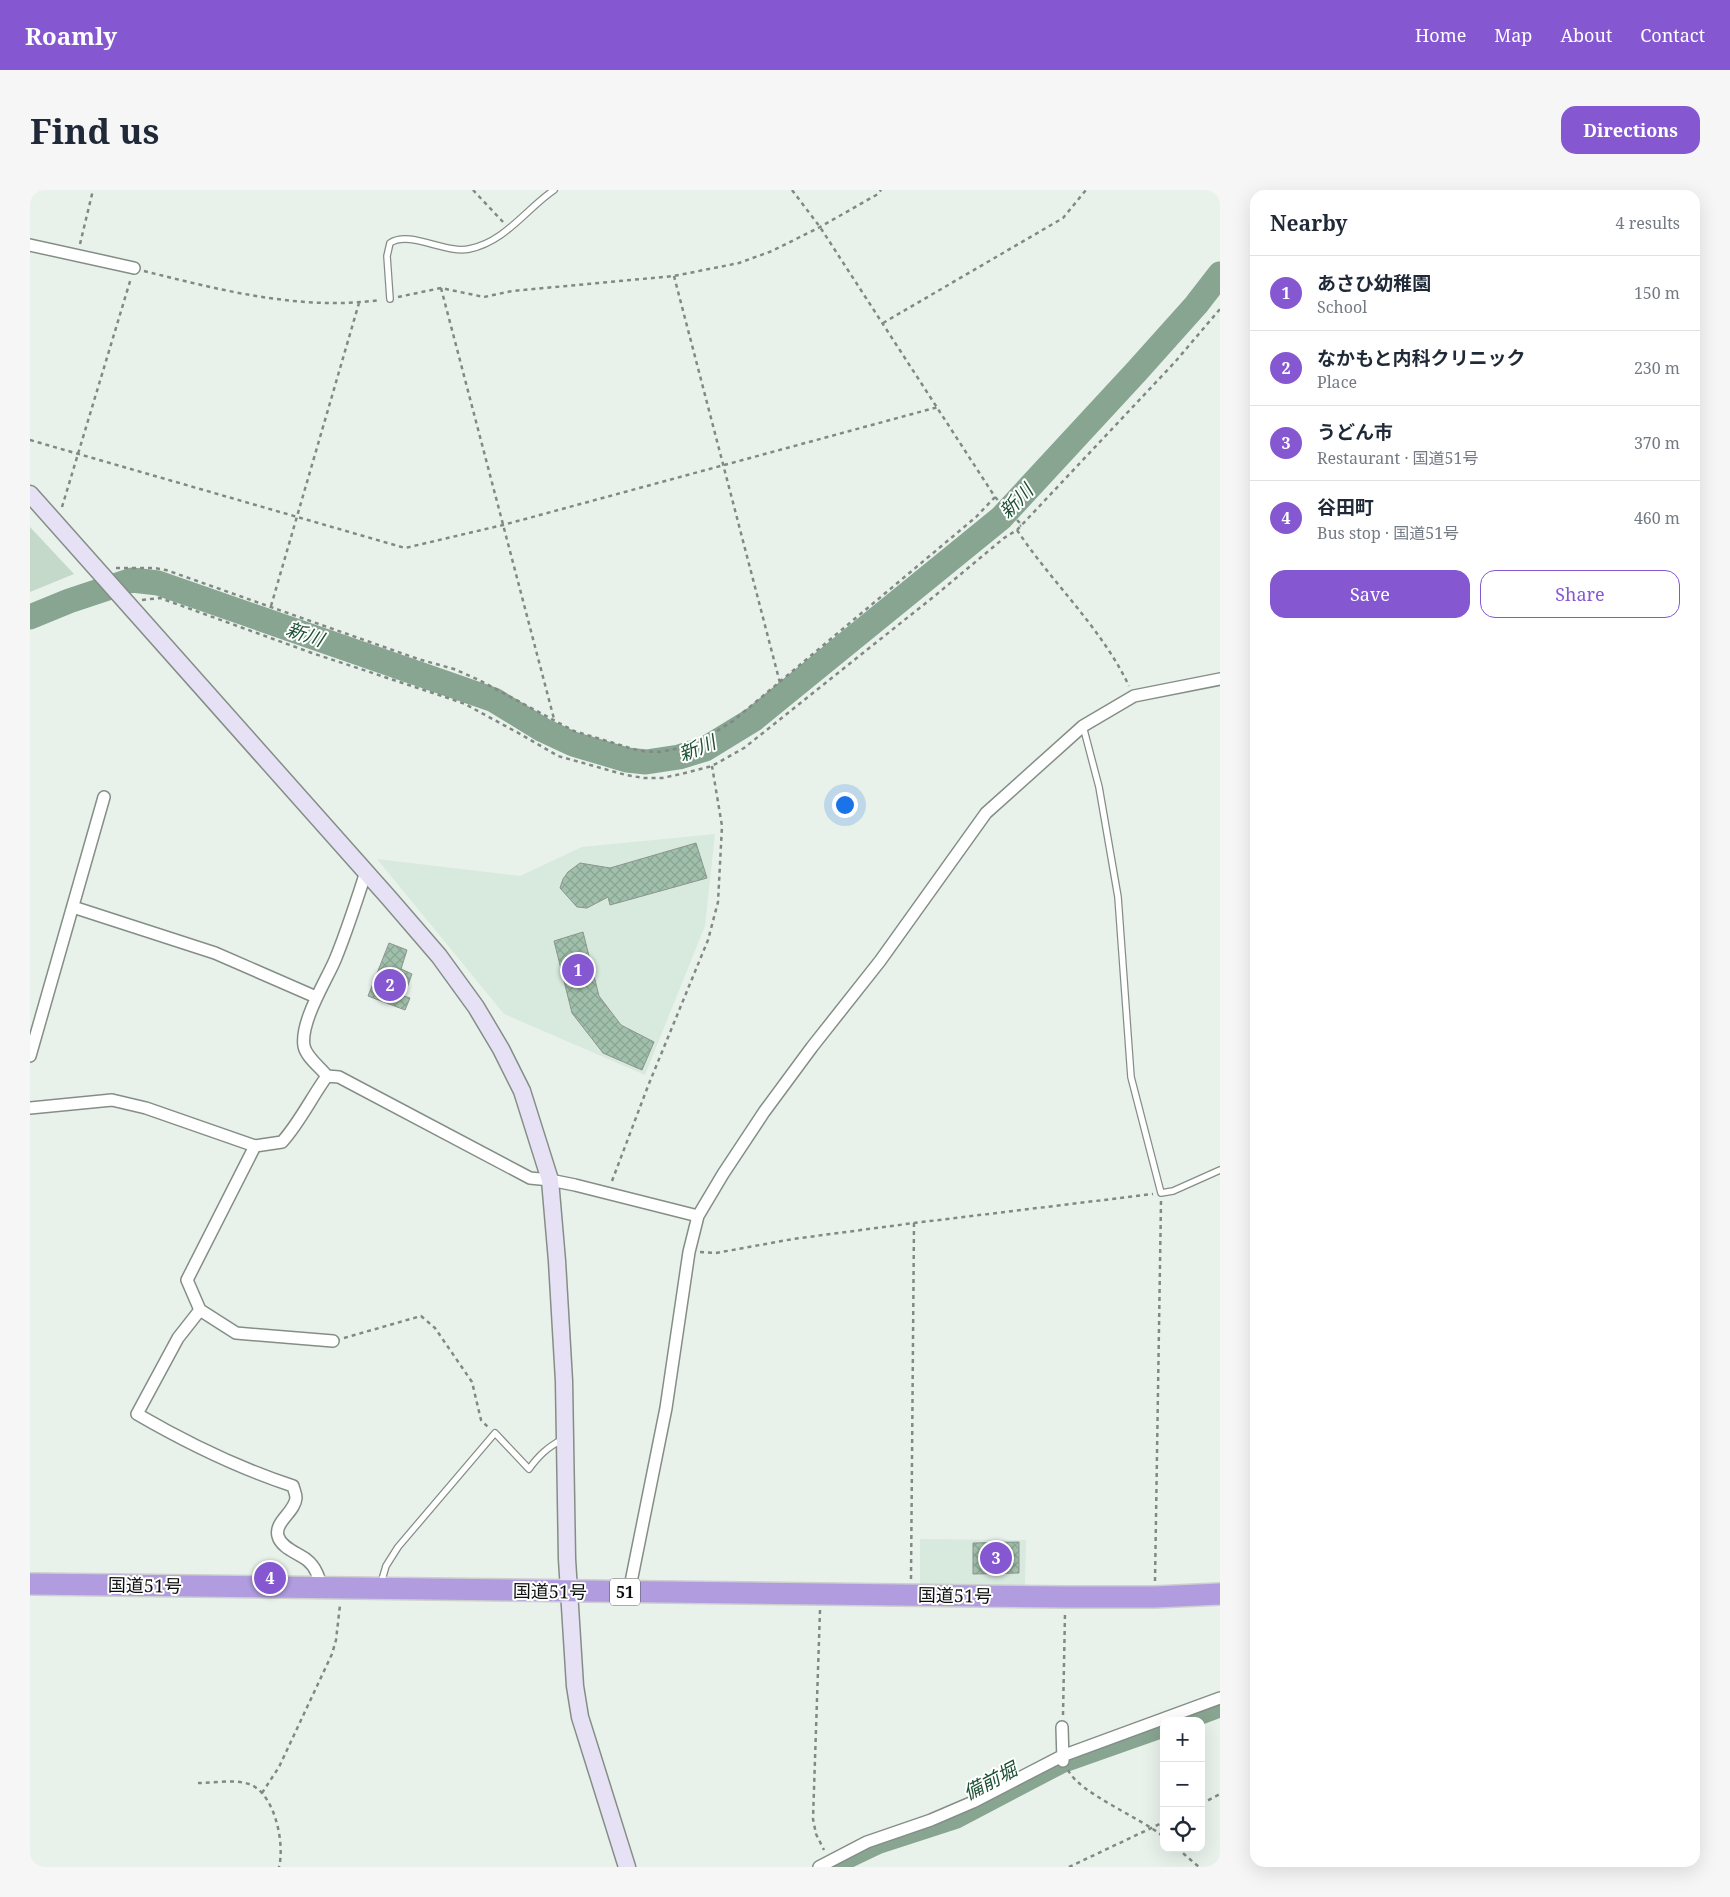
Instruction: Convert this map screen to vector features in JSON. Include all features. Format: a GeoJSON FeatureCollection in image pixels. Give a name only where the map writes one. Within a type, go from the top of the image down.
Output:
{"type":"FeatureCollection","features":[{"type":"Feature","properties":{"kind":"highway","name":"国道51号"},"geometry":{"type":"LineString","coordinates":[[30,1584],[1065,1597],[1155,1597],[1220,1594]]}},
{"type":"Feature","properties":{"kind":"street"},"geometry":{"type":"LineString","coordinates":[[30,245],[134,268]]}},
{"type":"Feature","properties":{"kind":"street"},"geometry":{"type":"LineString","coordinates":[[30,494],[439,956],[476,1007],[501,1049],[522,1091],[550,1180],[557,1261],[565,1438],[567,1559],[575,1686],[580,1717],[627,1867]]}},
{"type":"Feature","properties":{"kind":"street"},"geometry":{"type":"LineString","coordinates":[[629,1592],[666,1408],[688,1252],[698,1216],[764,1112],[812,1047],[880,961],[986,814],[1083,726],[1134,696],[1220,680]]}},
{"type":"Feature","properties":{"kind":"street"},"geometry":{"type":"LineString","coordinates":[[30,1056],[104,796]]}},
{"type":"Feature","properties":{"kind":"street"},"geometry":{"type":"LineString","coordinates":[[366,872],[335,962],[316,997],[304,1034],[304,1047],[309,1056],[327,1076],[339,1077],[530,1178],[550,1180],[698,1216]]}},
{"type":"Feature","properties":{"kind":"street"},"geometry":{"type":"LineString","coordinates":[[73,907],[215,953],[316,997]]}},
{"type":"Feature","properties":{"kind":"street"},"geometry":{"type":"LineString","coordinates":[[30,1108],[112,1100],[146,1108],[255,1146],[282,1142],[294,1128],[327,1076]]}},
{"type":"Feature","properties":{"kind":"street"},"geometry":{"type":"LineString","coordinates":[[255,1146],[187,1280],[200,1310],[236,1333],[333,1341]]}},
{"type":"Feature","properties":{"kind":"street"},"geometry":{"type":"LineString","coordinates":[[200,1310],[178,1338],[137,1414],[187,1443],[261,1476],[293,1486],[296,1497],[291,1510],[281,1522],[277,1533],[280,1543],[309,1561],[332,1588]]}},
{"type":"Feature","properties":{"kind":"street"},"geometry":{"type":"LineString","coordinates":[[824,1864],[867,1842],[931,1820],[973,1802],[1063,1758],[1220,1698]]}},
{"type":"Feature","properties":{"kind":"street"},"geometry":{"type":"LineString","coordinates":[[1062,1727],[1063,1758]]}},
{"type":"Feature","properties":{"kind":"lane"},"geometry":{"type":"LineString","coordinates":[[390,299],[387,256],[390,243],[396,239],[405,238],[453,250],[467,250],[496,239],[554,190]]}},
{"type":"Feature","properties":{"kind":"lane"},"geometry":{"type":"LineString","coordinates":[[1083,726],[1099,787],[1118,897],[1131,1077],[1161,1194],[1173,1191],[1220,1170]]}},
{"type":"Feature","properties":{"kind":"lane"},"geometry":{"type":"LineString","coordinates":[[379,1588],[386,1566],[398,1547],[495,1433],[529,1469],[538,1456],[565,1438]]}},
{"type":"Feature","properties":{"kind":"path"},"geometry":{"type":"LineString","coordinates":[[77,255],[93,190]]}},
{"type":"Feature","properties":{"kind":"path"},"geometry":{"type":"LineString","coordinates":[[473,190],[509,228]]}},
{"type":"Feature","properties":{"kind":"path"},"geometry":{"type":"LineString","coordinates":[[792,190],[820,227],[995,498],[1022,525]]}},
{"type":"Feature","properties":{"kind":"path"},"geometry":{"type":"LineString","coordinates":[[54,522],[62,507],[134,268],[216,289],[300,301],[359,303],[390,299],[441,288],[484,297],[512,291],[674,276],[739,263],[772,251],[820,227],[878,194],[881,190]]}},
{"type":"Feature","properties":{"kind":"path"},"geometry":{"type":"LineString","coordinates":[[882,323],[1063,218],[1086,190]]}},
{"type":"Feature","properties":{"kind":"path"},"geometry":{"type":"LineString","coordinates":[[674,276],[780,682]]}},
{"type":"Feature","properties":{"kind":"path"},"geometry":{"type":"LineString","coordinates":[[441,288],[554,720]]}},
{"type":"Feature","properties":{"kind":"path"},"geometry":{"type":"LineString","coordinates":[[271,607],[359,303]]}},
{"type":"Feature","properties":{"kind":"path"},"geometry":{"type":"LineString","coordinates":[[126,602],[160,598],[321,656],[465,704],[522,734],[558,756],[590,767],[626,775],[662,778],[712,766],[744,748],[1004,538],[1017,530],[1175,362],[1220,309]]}},
{"type":"Feature","properties":{"kind":"path"},"geometry":{"type":"LineString","coordinates":[[30,440],[405,548],[503,525],[938,407]]}},
{"type":"Feature","properties":{"kind":"path"},"geometry":{"type":"LineString","coordinates":[[99,573],[116,568],[154,568],[166,570],[454,670],[479,680],[574,731],[640,751],[660,752],[680,748],[707,737],[733,721],[976,517],[995,498]]}},
{"type":"Feature","properties":{"kind":"path"},"geometry":{"type":"LineString","coordinates":[[1017,530],[1029,548],[1086,618],[1119,665],[1134,696]]}},
{"type":"Feature","properties":{"kind":"path"},"geometry":{"type":"LineString","coordinates":[[607,1194],[648,1086],[708,940],[718,902],[722,826],[712,766]]}},
{"type":"Feature","properties":{"kind":"path"},"geometry":{"type":"LineString","coordinates":[[688,1252],[716,1253],[794,1239],[914,1222],[1161,1194],[1155,1597]]}},
{"type":"Feature","properties":{"kind":"path"},"geometry":{"type":"LineString","coordinates":[[910,1594],[914,1222]]}},
{"type":"Feature","properties":{"kind":"path"},"geometry":{"type":"LineString","coordinates":[[333,1341],[421,1316],[435,1328],[472,1382],[481,1420],[495,1433]]}},
{"type":"Feature","properties":{"kind":"path"},"geometry":{"type":"LineString","coordinates":[[262,1793],[279,1767],[332,1654],[336,1640],[332,1588]]}},
{"type":"Feature","properties":{"kind":"path"},"geometry":{"type":"LineString","coordinates":[[820,1594],[813,1819],[824,1864]]}},
{"type":"Feature","properties":{"kind":"path"},"geometry":{"type":"LineString","coordinates":[[1062,1727],[1065,1597]]}},
{"type":"Feature","properties":{"kind":"path"},"geometry":{"type":"LineString","coordinates":[[1069,1772],[1072,1778],[1084,1788],[1160,1834]]}},
{"type":"Feature","properties":{"kind":"path"},"geometry":{"type":"LineString","coordinates":[[198,1783],[240,1782],[250,1784],[262,1793],[269,1805],[280,1834],[281,1847],[278,1867]]}},
{"type":"Feature","properties":{"kind":"path"},"geometry":{"type":"LineString","coordinates":[[1205,1802],[1220,1794]]}},
{"type":"Feature","properties":{"kind":"path"},"geometry":{"type":"LineString","coordinates":[[1069,1867],[1160,1824]]}},
{"type":"Feature","properties":{"kind":"path"},"geometry":{"type":"LineString","coordinates":[[1182,1852],[1199,1867]]}},
{"type":"Feature","properties":{"kind":"shaded area"},"geometry":{"type":"Polygon","coordinates":[[[30,527],[74,574],[30,592],[30,527]]]}},
{"type":"Feature","properties":{"kind":"shaded area"},"geometry":{"type":"Polygon","coordinates":[[[715,834],[705,926],[645,1075],[504,1014],[377,859],[520,876],[582,847],[715,834]]]}},
{"type":"Feature","properties":{"kind":"shaded area"},"geometry":{"type":"Polygon","coordinates":[[[920,1539],[1026,1540],[1025,1585],[920,1584],[920,1539]]]}},
{"type":"Feature","properties":{"kind":"building"},"geometry":{"type":"Polygon","coordinates":[[[696,843],[707,878],[610,905],[608,897],[587,908],[577,907],[560,888],[568,872],[580,863],[610,868],[696,843]]]}},
{"type":"Feature","properties":{"kind":"building"},"geometry":{"type":"Polygon","coordinates":[[[583,932],[599,996],[621,1025],[654,1042],[642,1070],[603,1053],[572,1013],[554,941],[583,932]]]}},
{"type":"Feature","properties":{"kind":"building"},"geometry":{"type":"Polygon","coordinates":[[[389,943],[407,950],[401,969],[412,974],[404,996],[410,998],[405,1010],[368,996],[389,943]]]}},
{"type":"Feature","properties":{"kind":"building"},"geometry":{"type":"Polygon","coordinates":[[[1019,1542],[1019,1573],[973,1574],[973,1543],[1019,1542]]]}},
{"type":"Feature","properties":{"kind":"waterway","name":"新川"},"geometry":{"type":"LineString","coordinates":[[30,617],[69,601],[132,580],[158,583],[494,700],[543,730],[573,744],[627,760],[646,762],[679,757],[705,749],[754,719],[1001,518],[1136,372],[1196,305],[1220,274]]}},
{"type":"Feature","properties":{"kind":"waterway","name":"備前堀"},"geometry":{"type":"LineString","coordinates":[[1202,1717],[1220,1710]]}},
{"type":"Feature","properties":{"kind":"waterway","name":"備前堀"},"geometry":{"type":"LineString","coordinates":[[836,1867],[880,1846],[957,1821],[1062,1766],[1160,1731]]}},
{"type":"Feature","properties":{"kind":"place","name":"あさひ幼稚園"},"geometry":{"type":"Point","coordinates":[578,970]}},
{"type":"Feature","properties":{"kind":"place","name":"なかもと内科クリニック"},"geometry":{"type":"Point","coordinates":[390,985]}},
{"type":"Feature","properties":{"kind":"place","name":"うどん市"},"geometry":{"type":"Point","coordinates":[996,1558]}},
{"type":"Feature","properties":{"kind":"place","name":"谷田町"},"geometry":{"type":"Point","coordinates":[270,1578]}}]}
